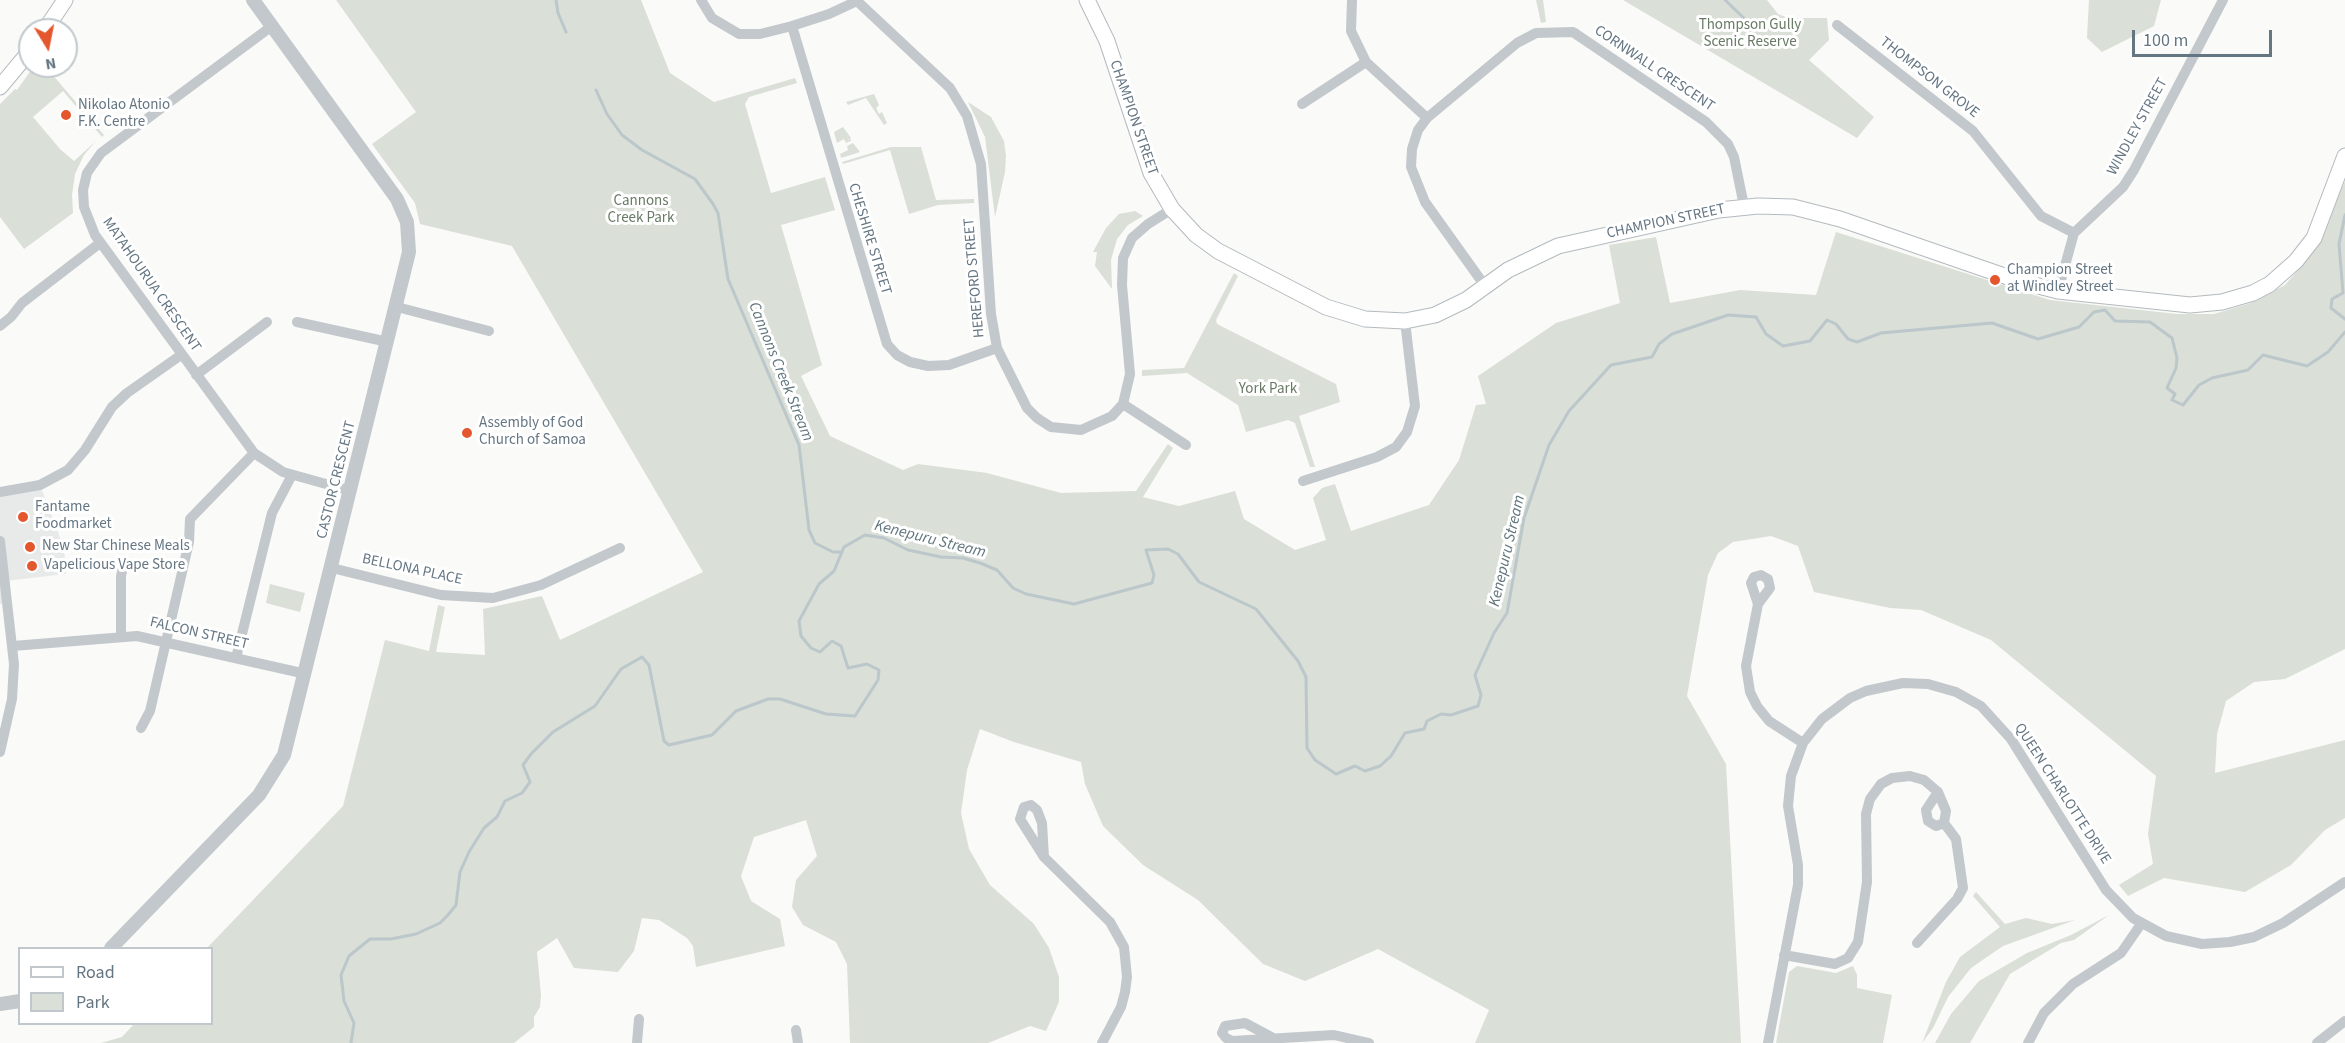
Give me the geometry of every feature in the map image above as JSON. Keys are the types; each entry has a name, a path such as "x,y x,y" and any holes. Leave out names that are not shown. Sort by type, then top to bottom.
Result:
{"main road":[{"path":"53,18 64,0"},
{"name":"CHAMPION STREET","path":"1088,0 1107,40 1151,173 1172,209 1196,235 1218,250 1326,307 1356,318 1405,321 1449,309 1508,270 1558,246 1744,206 1793,207 1814,212 2019,281 2058,291 2190,305 2222,303 2253,293 2283,273 2314,238 2345,156"},
{"path":"0,87 18,65"}],"street":[{"name":"CASTOR CRESCENT","path":"112,947 270,781 288,743 409,252 407,222 402,208 253,0"},
{"path":"701,0 712,18 739,34 760,34 792,26 829,14 857,1"},
{"path":"1352,0 1351,31 1366,62 1427,118"},
{"name":"WINDLEY STREET","path":"2074,233 2122,187 2134,170 2223,0"},
{"name":"HEREFORD STREET","path":"857,1 950,88 974,131 981,164 992,314 997,348 1027,408 1051,427 1067,430 1095,426 1112,416 1123,404"},
{"name":"THOMPSON GROVE","path":"1837,25 1973,131 2041,216 2074,233"},
{"name":"MATAHOURUA CRESCENT","path":"272,26 113,143 96,159 87,173 83,198 87,218 100,243 254,453 274,468 351,491"},
{"name":"CHESHIRE STREET","path":"792,26 887,344 897,355 910,362 928,366 949,365 997,348"},
{"name":"CORNWALL CRESCENT","path":"1485,286 1425,202 1416,184 1412,167 1412,149 1418,130 1427,118 1526,37 1545,32 1573,32 1718,133 1734,157 1744,206"},
{"path":"1302,104 1366,62"},
{"path":"1172,209 1148,224 1132,238 1123,258 1122,285 1130,374 1123,404 1186,445"},
{"path":"2058,291 2074,233"},
{"path":"0,325 11,317 22,303 100,243"},
{"path":"397,307 489,331"},
{"path":"1303,481 1377,457 1396,447 1407,432 1415,406 1405,321"},
{"path":"196,375 267,322"},
{"path":"297,322 388,342"},
{"path":"0,492 40,485 68,470 85,450 112,407 126,393 181,355"},
{"path":"141,728 150,711 191,535 190,519 254,453"},
{"path":"236,658 272,513 292,475"},
{"path":"0,541 13,646 12,699 0,752"},
{"name":"BELLONA PLACE","path":"332,568 445,596 493,597 541,585 620,548"},
{"path":"121,635 121,576 124,563"},
{"path":"1758,604 1746,666 1750,692 1757,706 1769,721 1803,744"},
{"name":"FALCON STREET","path":"13,646 121,635 166,640 306,674"},
{"name":"QUEEN CHARLOTTE DRIVE","path":"1768,1043 1798,875 1789,820 1789,792 1795,764 1803,744 1822,719 1835,708 1866,690 1888,684 1928,684 1972,700 1999,723 2011,739 2106,890 2125,911 2141,924 2166,936 2191,942 2217,944 2242,940 2283,923 2345,882"},
{"path":"1784,955 1835,964 1848,958 1858,942 1867,882 1866,814 1870,799 1881,784 1901,776 1924,780 1938,792 1946,810 1944,823 1956,839 1963,888 1957,899 1917,943"},
{"path":"1938,792 1928,805 1926,814 1931,824 1936,826 1944,823"},
{"path":"1044,857 1110,922 1124,947 1127,977 1125,992 1121,1007 1102,1043"},
{"path":"2028,1043 2044,1013 2079,979 2121,953 2141,924"},
{"path":"0,1004 18,1001"},
{"path":"637,1043 639,1019"},
{"path":"2317,1043 2345,1021"},
{"path":"796,1030 798,1043"},
{"path":"1273,1038 1334,1035 1369,1043"}],"shaded area":[{"path":"40,485 64,548 66,574 5,581 8,603 0,604 0,492"}],"green space":[{"name":"Cannons Creek Park","path":"336,0 641,0 670,73 714,102 795,78 797,83 749,97 745,104 771,193 825,177 835,210 781,225 822,365 801,376 830,436 903,470 918,464 987,473 1061,493 1136,491 1168,444 1173,448 1143,497 1179,506 1235,491 1244,519 1295,550 1326,540 1313,498 1322,488 1335,484 1351,531 1429,505 1459,460 1476,405 1486,404 1478,376 1556,323 1620,303 1609,245 1656,237 1670,303 1740,290 1816,295 1836,232 2050,300 2177,314 2214,314 2251,303 2285,285 2311,255 2345,181 2345,649 2285,679 2254,682 2226,701 2217,734 2215,773 2345,740 2345,818 2325,830 2291,865 2245,892 2164,878 2128,896 2119,885 2153,864 2148,834 2156,776 1991,640 1921,610 1890,608 1814,592 1798,546 1771,536 1733,542 1718,553 1708,575 1687,696 1726,764 1741,1043 1475,1043 1489,1010 1378,949 1305,981 1263,964 1198,900 1143,865 1103,826 1085,784 1081,762 980,729 967,770 961,813 969,849 990,885 1034,924 1049,948 1059,977 1059,1002 1046,1031 1030,1026 988,1043 850,1043 847,964 836,942 803,925 792,907 796,880 817,856 806,820 754,837 741,876 751,901 780,919 785,946 696,967 693,946 687,938 659,920 642,918 634,951 618,972 574,968 557,938 537,952 540,1007 534,1017 534,1027 514,1043 101,1043 122,1037 133,1025 213,1025 213,947 208,947 343,806 385,640 429,651 438,605 445,607 436,652 485,655 483,609 542,596 560,640 703,572 512,246 420,224 415,203 372,144 416,112"},
{"path":"1536,0 1543,0 1546,22 1541,23"},
{"name":"Thompson Gully Scenic Reserve","path":"1623,0 1767,0 1778,14 1788,18 1827,18 1829,40 1809,60 1874,117 1857,138"},
{"path":"2089,0 2161,0 2154,26 2102,52 2087,38"},
{"path":"26,78 55,78 104,135 102,137 63,91 33,117 60,149 74,161 95,142 84,155 75,174 72,195 73,213 24,249 0,217 0,104 15,89 17,90"},
{"path":"874,94 879,105 876,108 879,114 882,112 887,123 884,125 866,98 848,105 846,102"},
{"path":"968,102 991,117 1004,141 1005,172 995,217 985,137"},
{"path":"843,127 851,138 847,141 851,139 851,141 846,143 844,139 837,143 834,132"},
{"path":"853,143 860,152 841,158 840,154 848,150 847,146"},
{"path":"891,147 921,147 936,200 974,199 974,203 938,205 909,214 890,150 843,164 842,162"},
{"path":"1135,211 1143,216 1128,225 1117,239 1111,260 1112,289 1095,266 1097,252 1093,252 1106,228 1119,214"},
{"name":"York Park","path":"1234,273 1238,276 1216,320 1217,324 1336,384 1340,402 1299,416 1315,467 1310,467 1295,423 1288,420 1246,432 1238,405 1187,373 1142,376 1142,370 1184,368"},
{"path":"270,584 305,593 300,612 266,603"},
{"path":"1976,892 2005,924 2026,918 2052,924 2075,920 2003,946 1971,968 1948,997 1933,1028 1922,1043 1946,982 1960,957 2000,927 1973,896"},
{"path":"2109,915 2074,940 2061,943 2010,974 1970,1043 1935,1043 1951,1014 1979,981 2027,953 2071,935"},
{"path":"1797,966 1836,973 1853,966 1857,975 1857,988 1892,995 1883,1043 1776,1043 1789,972"}],"waterway":[{"path":"556,0 558,13 566,32"},
{"path":"1725,0 1749,23"},
{"name":"Cannons Creek Stream","path":"596,90 607,114 622,135 642,150 695,179 718,213 728,279 799,445 809,530 815,543 833,552 840,552"},
{"name":"Kenepuru Stream","path":"2345,215 2339,244 2343,293 2332,299 2331,308 2345,319"},
{"name":"Kenepuru Stream","path":"351,1043 354,1023 344,1001 341,975 349,956 370,939 391,939 416,934 440,923 448,915 456,905 460,872 469,852 484,828 497,817 505,801 522,793 530,782 523,765 553,732 595,706 621,669 642,657 649,665 664,741 669,745 712,735 736,711 768,699 780,699 826,714 855,716 878,680 879,670 867,664 848,668 841,646 832,641 820,652 811,648 801,636 799,621 819,584 834,571 844,547 865,535 884,538 908,550 941,557 963,558 980,563 997,570 1013,588 1026,594 1074,604 1152,583 1154,575 1146,550 1168,549 1178,554 1199,582 1256,609 1298,661 1306,677 1307,748 1315,760 1336,774 1355,766 1365,771 1380,766 1391,756 1405,733 1424,729 1427,721 1441,714 1451,715 1478,706 1481,695 1475,675 1494,633 1507,613 1524,518 1549,445 1569,411 1611,365 1652,357 1659,344 1672,334 1728,315 1756,317 1766,334 1783,346 1810,341 1827,320 1836,324 1848,339 1857,342 1881,333 1992,323 2038,339 2079,327 2094,312 2105,310 2115,321 2150,322 2172,338 2177,358 2176,368 2167,388 2175,394 2172,400 2183,405 2199,385 2212,378 2248,370 2263,355 2307,366 2328,352 2345,332"}],"place":[{"name":"Nikolao Atonio F.K. Centre","path":"66,115"},
{"name":"Champion Street at Windley Street","path":"1995,280"},
{"name":"Assembly of God Church of Samoa","path":"467,433"},
{"name":"Fantame Foodmarket","path":"23,517"},
{"name":"New Star Chinese Meals","path":"30,547"},
{"name":"Vapelicious Vape Store","path":"32,566"}]}
